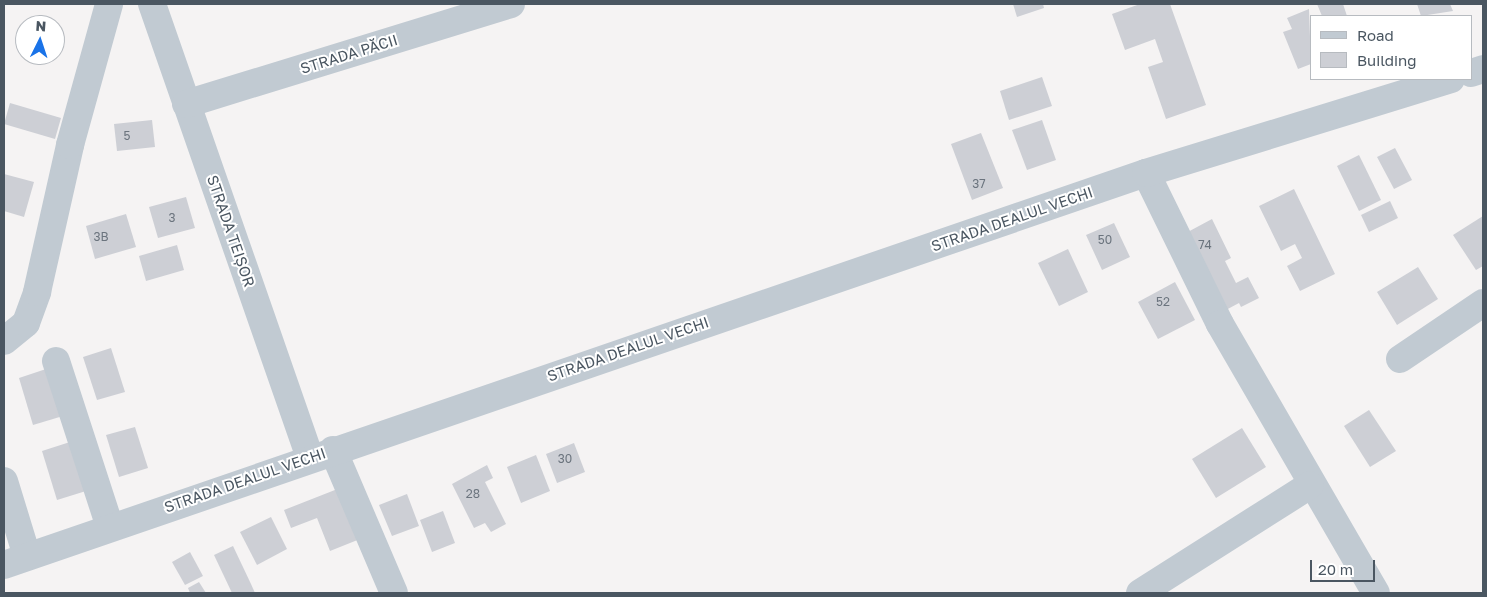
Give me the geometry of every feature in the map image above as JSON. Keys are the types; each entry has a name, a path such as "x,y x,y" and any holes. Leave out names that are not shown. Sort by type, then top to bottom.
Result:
{"street":[{"path":"4,341 26,323 37,292 70,145 109,4"},
{"name":"STRADA TEIȘOR","path":"152,4 186,104 322,454 394,593"},
{"name":"STRADA PĂCII","path":"186,104 511,4"},
{"name":"STRADA DEALUL VECHI","path":"15,560 1146,173 1448,80"},
{"path":"1146,173 1216,316 1310,485 1376,593"},
{"path":"1400,359 1483,303"},
{"path":"56,361 110,527"},
{"path":"4,481 15,560"},
{"path":"1140,593 1310,485"}],"building":[{"path":"1013,4 1043,4 1044,8 1017,17"},
{"path":"1140,4 1170,4 1206,105 1166,119 1148,67 1163,62 1155,39 1125,50 1112,14"},
{"path":"1317,4 1343,4 1347,15 1322,15"},
{"path":"1417,4 1450,4 1453,11 1427,15 1421,15"},
{"path":"1309,9 1310,64 1298,69 1283,32 1292,29 1287,18"},
{"path":"1042,77 1052,106 1009,120 1000,91"},
{"path":"10,103 61,118 55,139 4,124"},
{"path":"152,120 155,147 117,151 114,124"},
{"path":"1042,120 1056,160 1027,170 1012,130"},
{"path":"981,133 1003,188 972,200 951,144"},
{"path":"1395,148 1412,180 1394,189 1377,157"},
{"path":"1359,155 1381,200 1359,211 1337,166"},
{"path":"4,174 34,182 24,217 4,211"},
{"path":"1294,189 1335,274 1300,291 1287,266 1302,258 1295,244 1281,251 1259,206"},
{"path":"186,197 195,228 158,238 149,207"},
{"path":"1390,201 1398,218 1369,232 1361,215"},
{"path":"126,214 136,247 95,259 86,226"},
{"path":"1483,216 1483,266 1476,270 1453,235"},
{"path":"1212,219 1231,258 1225,261 1236,283 1248,277 1259,298 1241,307 1239,303 1224,311 1184,234"},
{"path":"1114,223 1130,257 1102,270 1086,235"},
{"path":"177,245 184,270 146,281 139,256"},
{"path":"1068,249 1088,292 1059,306 1038,263"},
{"path":"1418,267 1438,299 1397,325 1377,292"},
{"path":"1175,282 1195,320 1158,339 1138,302"},
{"path":"111,348 125,392 97,400 83,357"},
{"path":"49,368 63,416 33,425 19,378"},
{"path":"1369,410 1396,451 1370,467 1344,426"},
{"path":"135,427 148,468 119,477 106,435"},
{"path":"1242,428 1266,467 1216,498 1192,459"},
{"path":"70,442 86,491 57,500 42,451"},
{"path":"574,443 585,472 557,483 546,454"},
{"path":"536,455 550,491 521,503 507,467"},
{"path":"487,465 493,478 485,482 506,524 491,532 485,523 474,528 452,484"},
{"path":"340,488 360,539 330,551 317,518 291,528 284,510"},
{"path":"407,494 419,526 392,536 379,505"},
{"path":"443,511 455,543 432,552 420,520"},
{"path":"271,517 287,549 257,565 240,532"},
{"path":"233,546 255,593 232,593 214,555"},
{"path":"190,552 203,576 185,585 172,562"},
{"path":"199,582 206,593 190,593 188,588"}]}
